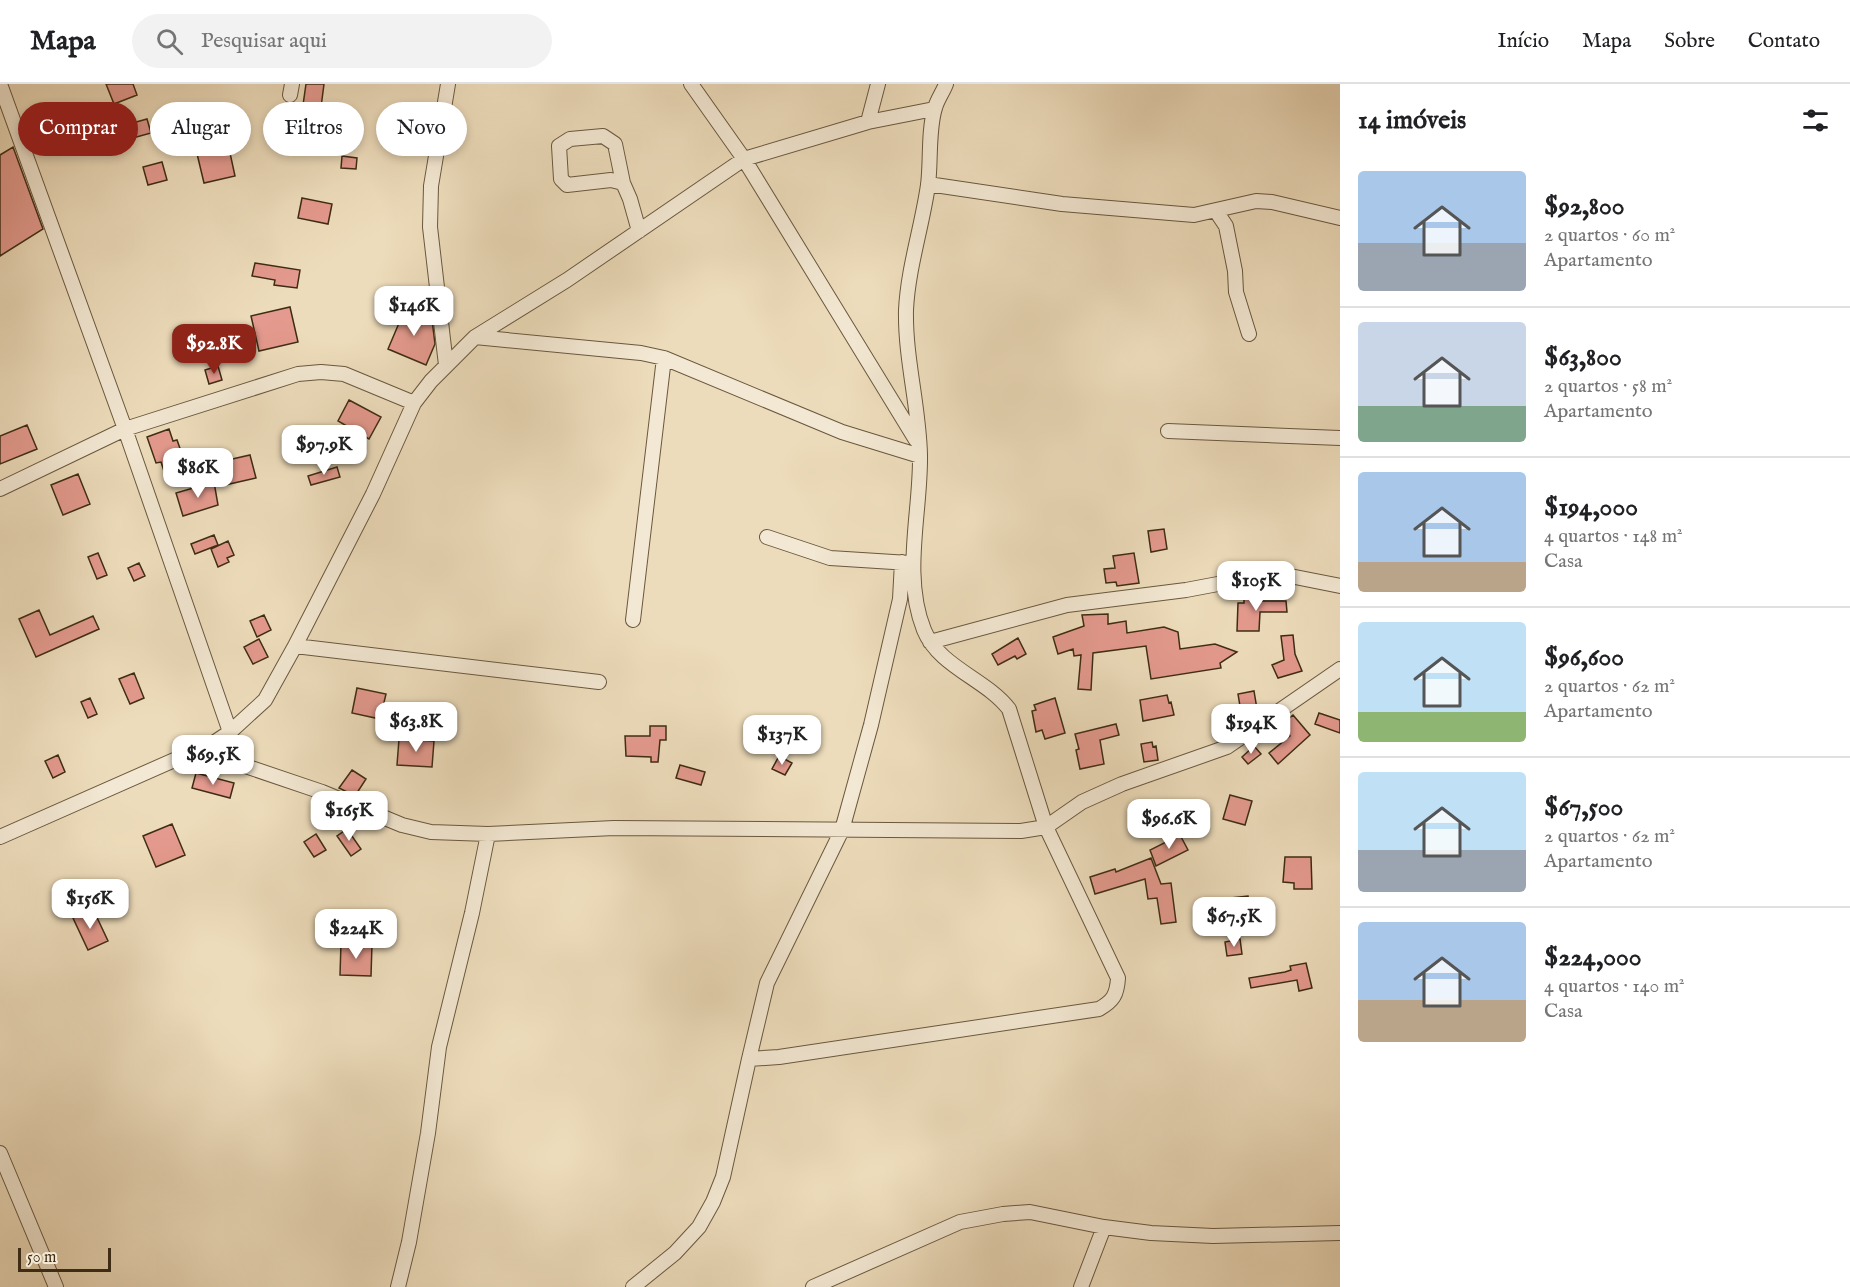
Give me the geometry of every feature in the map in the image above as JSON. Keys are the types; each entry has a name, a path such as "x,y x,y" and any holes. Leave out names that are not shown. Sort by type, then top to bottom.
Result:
{"street":[{"path":"0,84 125,429 230,732"},
{"path":"446,365 430,227 431,186 448,84"},
{"path":"691,84 744,159 919,450"},
{"path":"868,122 878,84"},
{"path":"633,1287 675,1253 699,1227 713,1202 723,1177 767,983 842,830 872,725 908,563 919,450 908,356 906,310 928,184 934,109 946,84"},
{"path":"0,837 198,750 230,732 265,700 373,494 414,404 446,365 475,337 567,280 744,159 868,122 934,109"},
{"path":"623,183 611,180 567,185 561,179 559,146 570,139 603,136 615,144 623,183 639,231"},
{"path":"928,184 1102,208 1194,215 1256,201 1272,202 1340,218"},
{"path":"1216,211 1226,226 1235,271 1236,292 1249,334"},
{"path":"475,337 641,352 664,358 842,432 919,450"},
{"path":"633,620 664,358"},
{"path":"0,489 125,429 298,374 321,372 344,374 414,404"},
{"path":"1168,431 1340,438"},
{"path":"767,537 823,556 908,563"},
{"path":"749,1059 791,1055 1099,1009 1112,1002 1117,991 1118,978 1046,827 1009,710 1000,697 942,656 930,642 924,631 908,563"},
{"path":"930,642 1067,605 1186,590 1239,580 1285,575 1340,586"},
{"path":"295,646 599,682"},
{"path":"198,750 322,792 402,825 431,832 488,834 614,828 1021,831 1046,827 1082,802 1122,784 1227,747 1340,669"},
{"path":"398,1287 411,1231 439,1047 472,913 488,834"},
{"path":"0,1153 56,1287"},
{"path":"813,1287 960,1222 1003,1214 1029,1212 1104,1227 1213,1236 1340,1233"},
{"path":"1081,1287 1104,1227"}],"building":[{"path":"106,84 133,84 137,95 113,102"},
{"path":"306,84 324,84 322,102 303,102"},
{"path":"147,119 150,133 138,137 138,122"},
{"path":"13,147 43,229 0,256 0,155"},
{"path":"198,156 231,156 235,176 204,183"},
{"path":"342,156 357,158 356,169 341,168"},
{"path":"162,162 167,180 148,185 143,167"},
{"path":"302,198 332,204 328,224 298,218"},
{"path":"255,263 300,270 297,288 274,285 275,280 252,276"},
{"path":"290,307 298,342 259,351 251,316"},
{"path":"405,309 432,320 435,344 426,365 388,349"},
{"path":"218,366 222,380 209,384 205,370"},
{"path":"349,400 381,417 369,439 338,421"},
{"path":"27,425 37,449 0,464 0,436"},
{"path":"169,429 173,441 177,440 182,454 172,458 177,473 166,477 161,462 156,463 147,437"},
{"path":"250,455 256,478 225,485 219,462"},
{"path":"337,467 340,477 311,485 308,476"},
{"path":"78,474 90,504 63,515 51,485"},
{"path":"214,482 218,505 183,516 176,493"},
{"path":"1164,529 1167,549 1151,552 1148,531"},
{"path":"214,535 218,545 195,554 191,544"},
{"path":"228,541 234,555 227,558 229,562 218,567 211,549"},
{"path":"98,553 107,575 97,579 88,557"},
{"path":"1134,553 1139,583 1117,586 1116,582 1106,583 1104,569 1115,568 1113,556"},
{"path":"139,563 145,576 134,581 128,568"},
{"path":"1244,596 1257,596 1257,601 1286,601 1287,612 1260,612 1259,631 1237,631 1238,603 1244,603"},
{"path":"39,610 50,635 93,616 99,629 36,657 19,619"},
{"path":"1108,614 1108,624 1126,621 1127,633 1164,627 1178,632 1180,649 1215,644 1237,652 1220,663 1221,668 1151,679 1146,646 1093,653 1091,690 1078,689 1081,655 1074,656 1073,649 1058,654 1053,637 1084,626 1082,615"},
{"path":"264,615 271,630 257,637 250,621"},
{"path":"1293,635 1295,654 1302,671 1278,678 1272,665 1284,660 1281,636"},
{"path":"1018,638 1026,654 1017,659 1015,656 998,665 992,654"},
{"path":"259,639 268,657 253,664 244,647"},
{"path":"134,673 144,698 130,704 119,679"},
{"path":"357,688 386,694 380,719 352,713"},
{"path":"1254,691 1257,709 1241,712 1238,694"},
{"path":"1167,695 1174,715 1143,721 1140,700"},
{"path":"90,698 97,714 88,718 81,702"},
{"path":"1055,698 1065,733 1045,739 1042,730 1036,732 1032,711 1036,710 1034,705"},
{"path":"1319,713 1340,720 1340,733 1315,724"},
{"path":"1293,715 1310,735 1278,764 1269,753 1290,736 1281,725"},
{"path":"1116,724 1119,735 1100,740 1104,764 1080,769 1076,750 1079,749 1075,734"},
{"path":"650,726 666,726 666,740 660,740 658,762 651,762 651,757 626,756 625,736 650,736"},
{"path":"399,739 434,741 432,767 397,765"},
{"path":"1152,742 1153,747 1156,746 1158,760 1144,762 1141,744"},
{"path":"1254,746 1261,754 1248,764 1242,757"},
{"path":"58,755 65,772 53,778 45,761"},
{"path":"779,756 792,763 785,775 772,769"},
{"path":"680,765 705,772 701,785 676,778"},
{"path":"352,770 366,779 355,796 339,788"},
{"path":"196,773 234,783 230,798 192,788"},
{"path":"1230,795 1252,801 1245,825 1223,819"},
{"path":"172,824 185,855 156,867 143,836"},
{"path":"347,829 361,849 351,856 337,836"},
{"path":"316,834 326,850 314,857 304,842"},
{"path":"1180,835 1188,850 1156,866 1150,850"},
{"path":"1285,857 1311,857 1312,889 1294,889 1294,883 1283,882"},
{"path":"1151,858 1161,884 1171,883 1176,922 1161,924 1157,898 1148,899 1145,879 1095,894 1090,877 1115,869 1116,872"},
{"path":"1248,896 1250,910 1233,913 1231,898"},
{"path":"93,909 108,941 88,950 73,918"},
{"path":"1240,939 1242,954 1227,956 1225,942"},
{"path":"341,943 372,944 371,976 340,975"},
{"path":"1306,963 1312,988 1299,991 1297,980 1251,988 1249,978 1285,972 1291,970 1290,966"}]}
